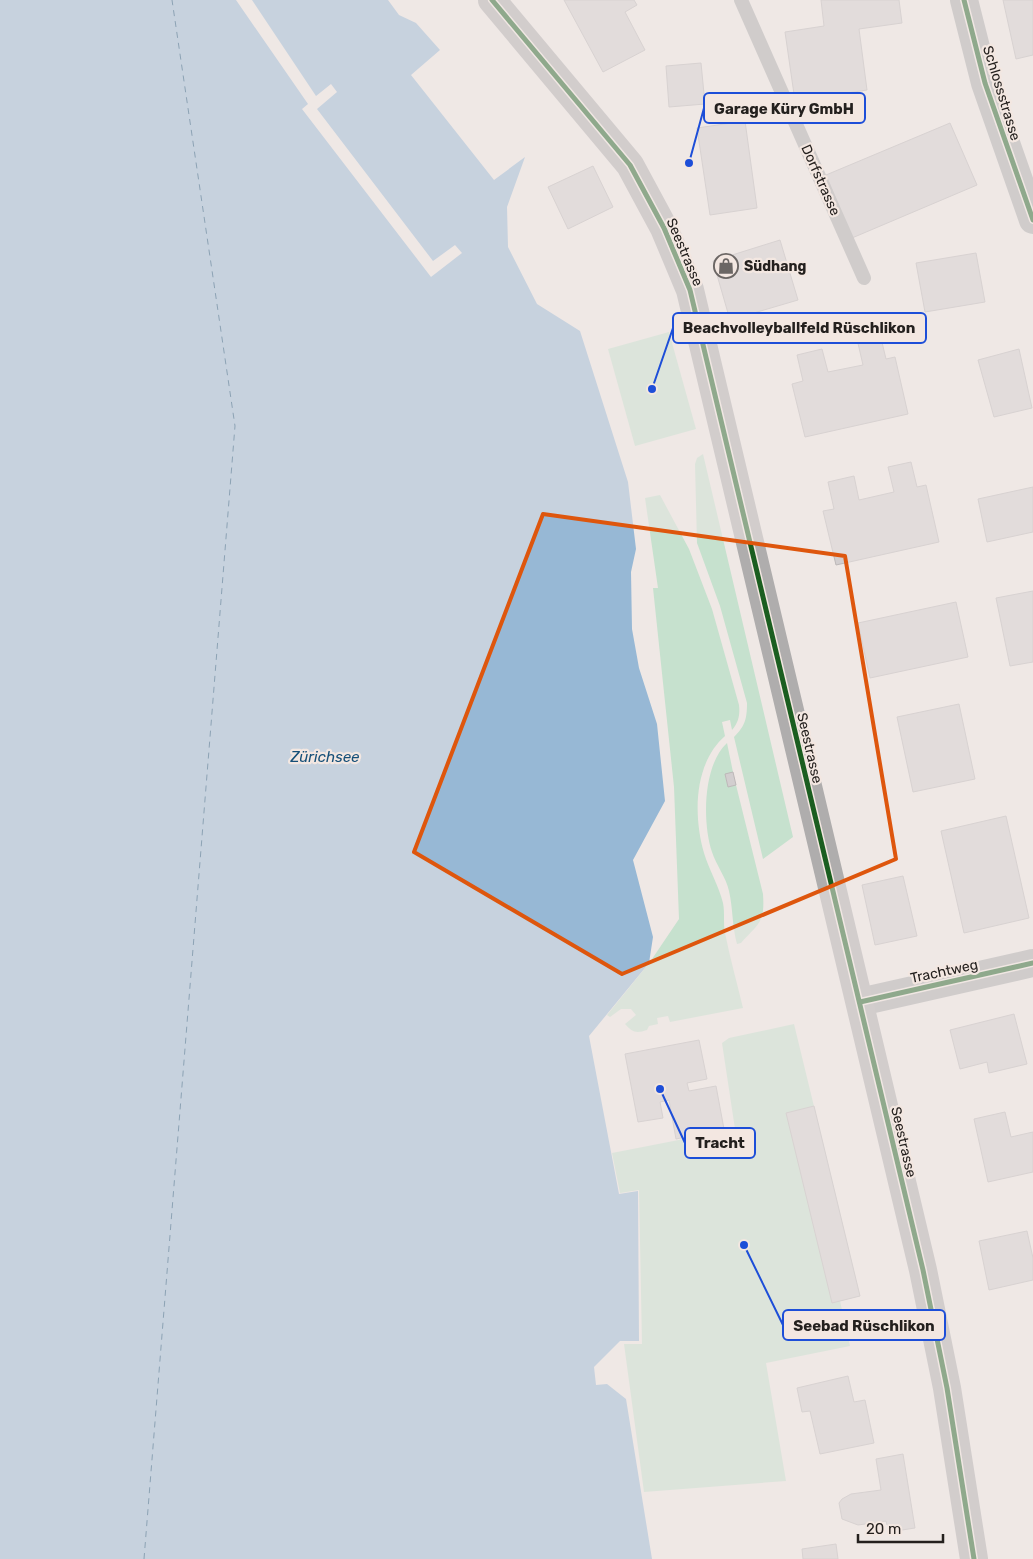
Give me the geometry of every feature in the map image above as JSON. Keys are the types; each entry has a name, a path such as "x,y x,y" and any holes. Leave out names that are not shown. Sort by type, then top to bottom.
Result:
{"main road":[{"name":"Seestrasse","path":"492,0 630,165 664,228 690,290 927,1288 947,1388 974,1559"}],"street":[{"name":"Schlossstrasse","path":"964,0 985,83 1033,220"},
{"name":"Trachtweg","path":"860,1002 1033,963"}],"lane":[{"name":"Dorfstrasse","path":"741,0 864,278"}],"highlighted area":[{"path":"543,514 845,556 896,859 622,974 414,852"}],"green space":[{"path":"669,332 696,429 635,446 608,349"},
{"path":"703,454 793,837 763,859 734,737 745,722 747,703 720,606 697,543 695,464 697,458"},
{"path":"660,495 689,549 712,609 739,705 739,718 736,724 732,730 730,720 722,722 725,736 707,760 699,790 698,822 704,853 723,903 725,933 743,1008 670,1022 668,1016 657,1018 658,1024 649,1026 647,1030 637,1032 625,1024 636,1015 631,1009 621,1009 610,1017 607,1015 650,962 679,919 674,787 653,588 658,588 645,498"},
{"path":"727,743 733,772 725,775 728,787 736,785 763,894 763,911 760,922 741,943 737,944 729,891 712,852 706,810 709,779 713,765"},
{"path":"794,1024 860,1296 840,1301 850,1346 766,1363 786,1481 644,1492 624,1344 642,1344 639,1190 620,1193 612,1153 735,1129 722,1043 729,1038"}],"water":[{"name":"Zürichsee","path":"0,0 388,0 399,15 416,23 440,50 411,75 494,180 525,157 507,207 508,247 537,304 580,331 628,482 636,549 631,572 632,629 639,668 657,724 665,801 633,860 653,937 649,963 589,1036 619,1194 638,1191 639,1341 620,1341 594,1367 596,1385 607,1384 626,1399 652,1559 0,1559"}],"pier":[{"path":"236,0 252,0 316,96 331,84 337,92 317,109 433,261 455,245 462,253 431,277 302,109 308,104"}],"building":[{"path":"564,0 634,0 637,5 625,12 645,50 603,72"},
{"path":"821,0 899,0 902,23 859,29 867,90 795,101 785,32 824,26"},
{"path":"1003,0 1033,0 1033,55 1016,59"},
{"path":"701,63 705,104 669,107 666,66"},
{"path":"745,121 757,208 710,215 697,128"},
{"path":"950,123 977,185 852,238 826,175"},
{"path":"593,166 613,207 568,229 548,187"},
{"path":"780,240 798,300 730,320 713,261"},
{"path":"976,253 985,302 925,312 916,263"},
{"path":"880,334 886,359 895,357 908,414 805,437 792,384 803,381 797,355 822,349 828,372 863,365 857,339"},
{"path":"1019,349 1032,408 994,417 978,360"},
{"path":"911,462 917,487 926,485 939,542 836,565 823,511 834,509 828,482 854,476 859,500 894,492 888,467"},
{"path":"1033,487 1033,532 987,542 978,499"},
{"path":"1033,591 1033,662 1010,666 996,598"},
{"path":"956,602 968,657 870,678 858,623"},
{"path":"959,704 975,779 913,792 897,717"},
{"path":"733,772 736,785 728,787 725,774"},
{"path":"1006,816 1029,918 964,933 941,831"},
{"path":"903,876 917,936 875,945 862,885"},
{"path":"1014,1014 1027,1064 989,1073 987,1062 960,1069 950,1030"},
{"path":"699,1040 707,1079 687,1083 689,1091 716,1086 724,1129 676,1139 669,1100 660,1102 663,1118 638,1122 625,1054"},
{"path":"814,1106 860,1296 832,1303 786,1113"},
{"path":"1005,1112 1011,1137 1033,1132 1033,1172 988,1182 974,1119"},
{"path":"1027,1231 1033,1258 1033,1280 989,1290 979,1241"},
{"path":"848,1376 854,1402 865,1400 874,1443 820,1454 810,1411 802,1412 797,1388"},
{"path":"903,1454 915,1528 902,1530 887,1525 886,1521 858,1525 842,1519 839,1503 842,1499 851,1494 881,1490 876,1459"},
{"path":"836,1544 838,1559 803,1559 802,1549"}],"ferry route":[{"path":"144,1559 235,426 172,0"}],"cycle path":[{"path":"492,0 630,165 664,228 690,290 923,1270 947,1388 974,1559"},
{"path":"964,0 985,83 1033,220"},
{"path":"860,1002 1033,963"}],"place":[{"name":"Garage Küry GmbH","path":"689,163"},
{"name":"Südhang","path":"726,266"},
{"name":"Beachvolleyballfeld Rüschlikon","path":"652,389"},
{"name":"Tracht","path":"660,1089"},
{"name":"Seebad Rüschlikon","path":"744,1245"}]}
